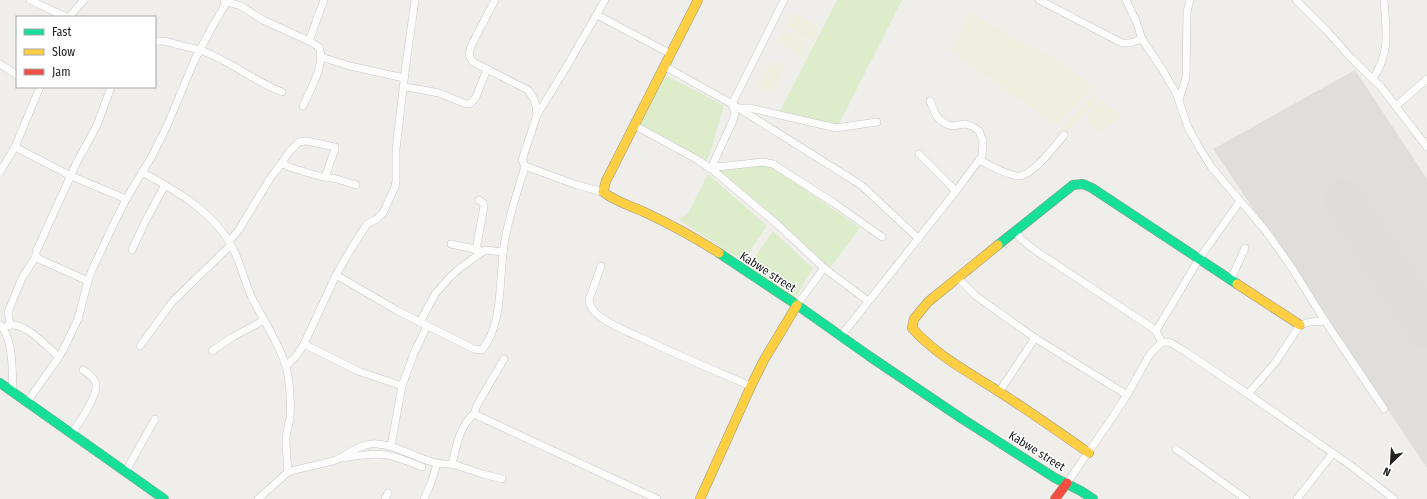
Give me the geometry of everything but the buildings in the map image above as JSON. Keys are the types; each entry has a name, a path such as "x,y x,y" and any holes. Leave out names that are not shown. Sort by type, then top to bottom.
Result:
{"main road":[{"path":"603,192 606,181 698,0"},
{"path":"1089,453 942,354 925,341 912,328 914,319 923,308 1014,231 1073,185 1079,183 1085,184 1300,325"},
{"name":"Kabwe street","path":"603,192 612,199 640,210 690,236 797,305 869,356 1008,448 1055,478 1067,483 1093,499"},
{"path":"700,499 764,360 797,305"},
{"path":"0,383 164,499"},
{"path":"1055,499 1067,483"}],"street":[{"path":"30,0 66,16"},
{"path":"69,16 84,0"},
{"path":"309,41 324,0"},
{"path":"286,366 297,355 304,344 336,275 367,224 377,219 383,213 395,186 396,149 415,0"},
{"path":"495,0 469,52 469,58 473,62 528,90 534,99 537,115"},
{"path":"596,0 598,14"},
{"path":"336,275 427,326 474,349 482,350 489,337 498,311 503,252 508,227 525,166 522,160 537,115 605,0"},
{"path":"711,168 734,118 735,113 732,104 784,0"},
{"path":"1039,0 1122,43 1130,43 1142,39"},
{"path":"1126,0 1136,21 1142,39 1162,69 1179,100 1183,116 1196,142 1212,168 1260,224 1288,262 1325,321 1384,409"},
{"path":"1179,100 1186,77 1187,12 1190,0"},
{"path":"1373,79 1383,61 1386,47 1384,0"},
{"path":"27,402 59,357 78,319 88,281 102,247 126,199 164,132 185,80 226,1 241,6 268,22 319,47 321,58 317,74 303,106"},
{"path":"1298,1 1350,57 1373,79 1396,106 1427,147"},
{"path":"598,14 671,54"},
{"path":"156,42 159,40 166,41 200,50 267,86 282,92"},
{"path":"321,58 404,78"},
{"path":"0,64 16,74"},
{"path":"664,66 740,108 777,133 861,185 918,239"},
{"path":"404,87 432,91 466,104 470,104 476,97 487,69"},
{"path":"1396,106 1427,79"},
{"path":"0,172 15,147 39,88"},
{"path":"10,324 8,312 22,278 36,256 37,248 95,128 112,88"},
{"path":"841,336 980,160 983,152 983,141 978,131 972,126 965,124 952,126 946,124 936,115 930,101"},
{"path":"740,108 750,108 836,128 877,122"},
{"path":"634,125 711,168 718,176 777,224 824,268 868,301"},
{"path":"980,160 1009,174 1022,176 1029,173 1046,157 1064,135"},
{"path":"140,346 173,301 230,243 289,152 299,142 307,141 333,147 335,150 324,177"},
{"path":"15,147 71,176 126,199"},
{"path":"919,154 956,191"},
{"path":"711,168 763,162 773,164 834,203 882,237"},
{"path":"282,163 289,167 356,185"},
{"path":"525,166 577,185 603,192"},
{"path":"142,172 165,185 201,211 215,223 230,243 252,297 286,366 290,398 290,417 286,436 288,472"},
{"path":"132,250 165,185"},
{"path":"476,250 484,206 479,200"},
{"path":"1156,331 1199,259 1240,201"},
{"path":"1014,231 1022,240 1036,251 1156,331 1162,343"},
{"path":"451,244 476,250 503,252"},
{"path":"1231,279 1245,248"},
{"path":"420,322 432,299 442,285 465,264 485,250"},
{"path":"36,256 44,262 88,281"},
{"path":"601,266 589,300 592,310 598,316 622,329 751,386"},
{"path":"797,305 824,268"},
{"path":"958,278 976,296 1035,338 1127,395"},
{"path":"212,351 231,338 264,320"},
{"path":"1248,394 1275,363 1300,325 1310,322 1325,321"},
{"path":"13,392 11,353 5,332 1,326 15,324 29,332 59,357"},
{"path":"391,446 402,386 414,353 427,326"},
{"path":"1000,392 1035,338"},
{"path":"1067,483 1089,453 1127,395 1150,354 1162,343 1170,343 1186,352 1333,453 1394,499"},
{"path":"304,344 358,370 402,386"},
{"path":"452,464 463,430 468,420 474,414 477,405 504,358"},
{"path":"72,433 90,404 96,388 96,383 93,378 83,370"},
{"path":"474,414 657,499"},
{"path":"126,471 155,419"},
{"path":"336,459 358,447 368,444 377,444 391,446 437,464 452,464 483,474 502,478"},
{"path":"1176,449 1246,499"},
{"path":"258,499 288,472 336,459 374,453 397,457 422,467"},
{"path":"1297,499 1333,453"},
{"path":"424,499 437,464"}],"shaded area":[{"path":"1355,70 1427,179 1427,468 1213,149"}],"green space":[{"path":"837,0 902,0 838,126 778,115"},
{"path":"969,12 1024,44 1054,57 1092,87 1056,126 1023,101 1001,88 994,80 984,75 951,51"},
{"path":"794,13 820,27 813,41 786,27"},
{"path":"784,30 811,45 804,58 777,42"},
{"path":"771,61 785,68 771,94 757,87"},
{"path":"665,75 724,105 711,151 705,164 637,131"},
{"path":"1093,94 1099,100 1066,133 1060,129"},
{"path":"1101,101 1122,115 1100,134 1085,119"},
{"path":"766,162 860,228 829,269 716,169"},
{"path":"708,174 767,226 743,261 679,220 688,213"},
{"path":"773,231 813,268 794,300 748,267"}],"runway":[{"path":"1344,200 1427,328"}],"traffic: fast":[{"path":"998,245 1073,185 1083,184 1092,188 1237,284"},
{"path":"719,253 961,418 1055,478 1093,499"},
{"path":"0,383 164,499"}],"traffic: slow":[{"path":"698,0 606,181 603,192 671,225 719,253"},
{"path":"998,245 928,302 914,319 912,328 921,338 942,355 1021,406 1089,453"},
{"path":"1237,284 1300,325"},
{"path":"700,499 751,386 764,360 797,305"}],"traffic: jam":[{"path":"1055,499 1067,483"}]}
